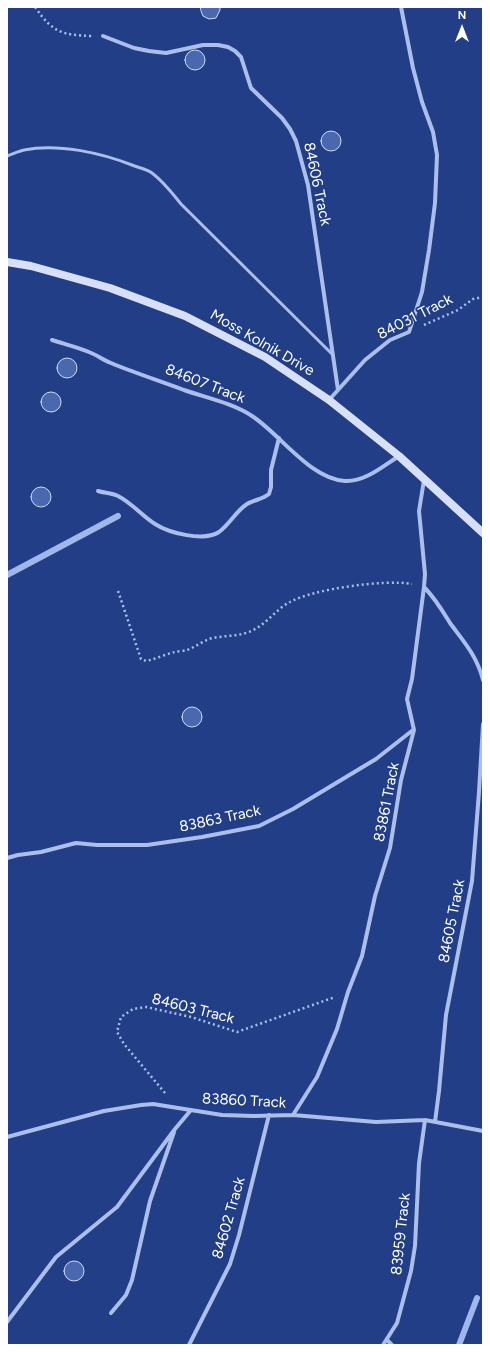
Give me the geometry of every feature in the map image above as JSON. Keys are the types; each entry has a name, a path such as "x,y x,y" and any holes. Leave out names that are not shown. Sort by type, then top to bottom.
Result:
{"main road":[{"name":"Moss Kolnik Drive","path":"7,262 31,266 110,288 185,316 265,357 329,400 399,456 483,533"}],"street":[{"path":"401,7 413,68 422,102 433,132 437,155 435,202 428,257 422,292 409,332"},
{"name":"84606 Track","path":"103,36 134,48 149,51 166,52 203,45 228,47 240,55 251,88 282,118 296,141 308,185 338,390"},
{"name":"84031 Track","path":"329,400 365,360 390,340 409,332"},
{"name":"84607 Track","path":"52,340 89,352 111,363 184,390 230,405 262,423 308,465 331,477 344,481 357,480 399,456"},
{"path":"98,491 117,496 126,501 155,524 164,528 188,535 212,535 218,533 247,504 269,494 271,486 271,470 279,438"},
{"name":"83861 Track","path":"293,1115 317,1077 337,1029 348,992 362,956 376,896 390,848 401,780 414,730 407,699 412,679 425,574 419,511 424,478"},
{"path":"424,587 434,597 469,648 480,670 483,680"},
{"name":"84605 Track","path":"435,1122 446,1015 472,881 483,724"},
{"name":"83863 Track","path":"7,858 42,852 76,843 97,845 147,845 202,837 259,826 293,809 370,763 414,730"},
{"name":"83860 Track","path":"7,1137 104,1110 153,1104 222,1115 293,1115 376,1122 425,1120 483,1131"},
{"path":"7,1322 56,1257 117,1207 191,1110"},
{"name":"84602 Track","path":"189,1345 230,1264 239,1235 269,1115"},
{"name":"83959 Track","path":"383,1345 397,1323 411,1271 415,1246 419,1163 425,1120"},
{"path":"110,1313 126,1295 132,1280 150,1201 175,1129"},
{"path":"387,1340 392,1345"}],"lane":[{"path":"7,156 24,150 38,148 62,149 94,153 113,158 151,172 165,184 181,204 333,355"}],"path":[{"path":"35,7 45,22 59,31 75,36 103,36"},
{"name":"84031 Track","path":"409,332 458,310 473,299 483,297"},
{"path":"118,591 141,659 146,661 174,652 188,650 211,638 236,636 252,631 268,619 279,608 291,601 322,592 392,582 407,583 424,587"},
{"name":"84603 Track","path":"182,1109 170,1100 124,1044 117,1032 121,1017 134,1009 146,1007 191,1016 236,1032 348,992"}],"building":[{"path":"201,7 220,7 220,10 216,18 209,19 203,16"},
{"path":"195,50 202,53 205,60 202,67 195,70 188,67 185,60 188,53"},
{"path":"331,131 338,134 341,141 338,148 331,151 324,148 321,141 324,134"},
{"path":"67,358 74,361 77,368 74,375 67,378 60,375 57,368 60,361"},
{"path":"51,392 58,395 61,402 58,409 51,412 44,409 41,402 44,395"},
{"path":"41,487 48,490 51,497 48,504 41,507 34,504 31,497 34,490"},
{"path":"192,707 199,710 202,717 199,724 192,727 185,724 182,717 185,710"},
{"path":"74,1261 81,1264 84,1271 81,1278 74,1281 67,1278 64,1271 67,1264"}],"waterway":[{"path":"7,575 118,516"},
{"path":"459,1345 477,1298"}]}
